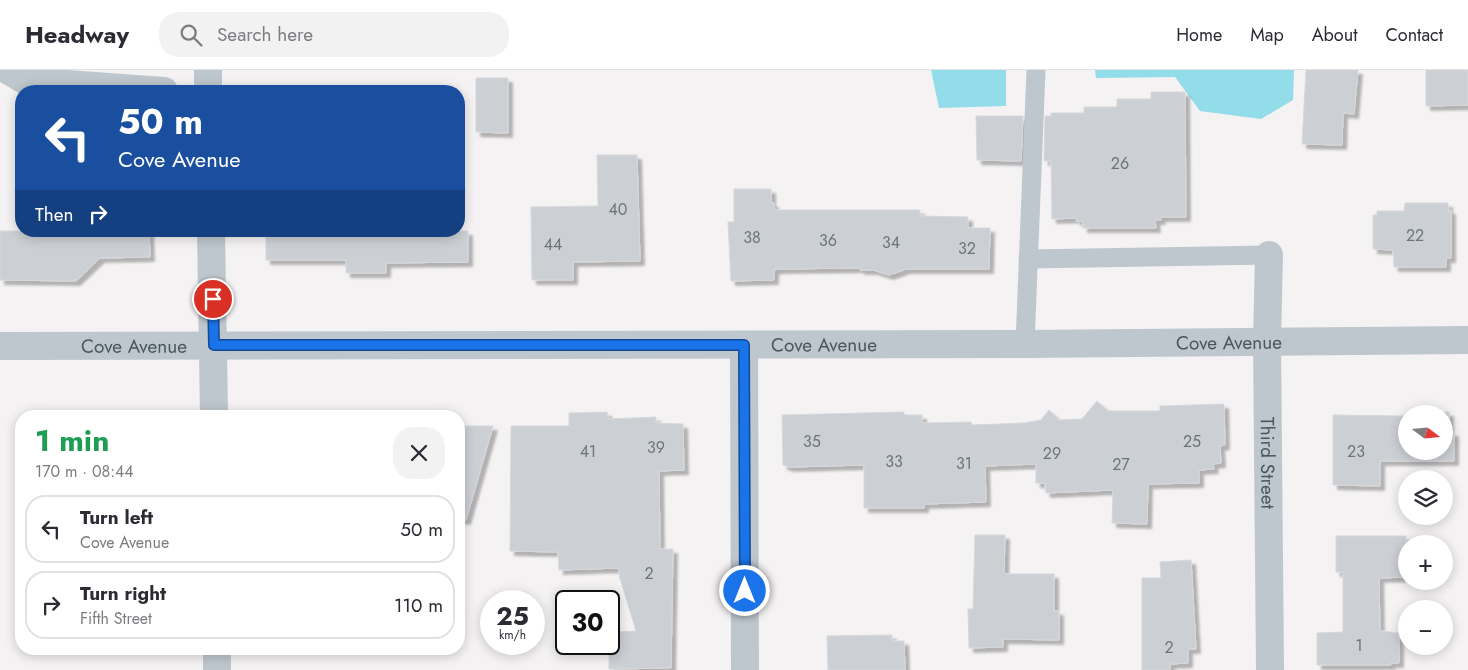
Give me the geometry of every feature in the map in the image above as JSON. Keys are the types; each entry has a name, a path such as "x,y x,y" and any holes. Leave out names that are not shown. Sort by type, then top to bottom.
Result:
{"street":[{"path":"7,70 26,80 89,85"},
{"path":"208,70 208,85"},
{"path":"212,237 214,410"},
{"name":"Third Street","path":"1269,255 1267,342 1270,670"},
{"name":"Cove Avenue","path":"0,346 1025,344 1468,340"},
{"path":"744,345 745,670"},
{"path":"217,655 217,670"}],"lane":[{"path":"1025,344 1036,70"},
{"path":"1028,259 1269,255"}],"water":[{"path":"931,70 1006,70 1006,106 939,108"},
{"path":"1095,70 1294,70 1293,100 1261,119 1200,111 1175,77 1096,78"}],"building":[{"path":"1306,70 1358,70 1354,114 1343,113 1342,145 1302,144"},
{"path":"1426,70 1468,70 1468,105 1426,106"},
{"path":"476,78 508,78 508,133 476,132"},
{"path":"1151,92 1185,92 1186,217 1160,217 1161,220 1155,220 1156,228 1083,228 1083,221 1076,221 1077,218 1052,219 1051,161 1044,161 1045,116 1051,116 1051,113 1084,113 1084,107 1117,107 1117,99 1151,99"},
{"path":"976,116 1023,116 1021,161 977,160"},
{"path":"597,155 637,155 640,261 573,262 573,280 532,280 531,207 598,206"},
{"path":"734,189 771,189 771,203 774,203 774,210 920,210 920,216 968,217 968,228 990,228 989,269 906,269 889,275 873,270 860,270 860,268 778,269 774,270 774,280 731,281 728,222 734,222"},
{"path":"1405,203 1448,203 1448,210 1451,210 1451,258 1446,258 1446,267 1394,267 1393,250 1373,249 1373,215 1377,215 1377,211 1404,211"},
{"path":"0,231 15,231 15,237 149,237 150,257 100,258 76,281 0,280"},
{"path":"465,231 468,231 468,262 386,263 386,273 346,273 346,260 266,260 266,237 465,237"},
{"path":"1097,401 1108,411 1160,411 1160,406 1224,404 1225,445 1220,446 1221,463 1213,464 1214,469 1199,470 1199,483 1148,484 1147,524 1112,523 1113,490 1046,493 1045,483 1036,483 1036,464 985,466 986,502 924,504 924,508 864,508 864,465 790,467 783,465 782,415 904,412 904,415 922,415 922,423 971,422 972,425 1024,423 1041,420 1049,410 1059,420 1082,419"},
{"path":"607,412 608,419 656,417 656,423 683,424 684,470 659,471 660,549 673,549 671,668 609,669 609,655 620,655 620,632 636,631 619,575 619,568 559,570 558,552 510,551 511,426 569,426 569,413"},
{"path":"1333,415 1398,416 1398,460 1453,460 1454,432 1454,461 1380,461 1380,486 1333,485"},
{"path":"465,426 493,426 466,520"},
{"path":"975,535 1005,535 1004,574 1054,574 1054,611 1059,611 1059,640 1003,639 1003,647 969,648 968,609 973,609"},
{"path":"1336,536 1398,536 1398,577 1379,578 1380,631 1398,633 1399,663 1390,663 1391,665 1317,665 1317,633 1343,632 1343,572 1336,572"},
{"path":"1191,560 1196,649 1188,649 1188,663 1170,664 1170,670 1142,670 1142,578 1161,578 1160,562"},
{"path":"892,635 892,641 904,641 905,670 828,670 827,636"}],"route":[{"path":"213,299 214,345 744,345 745,591"}]}
